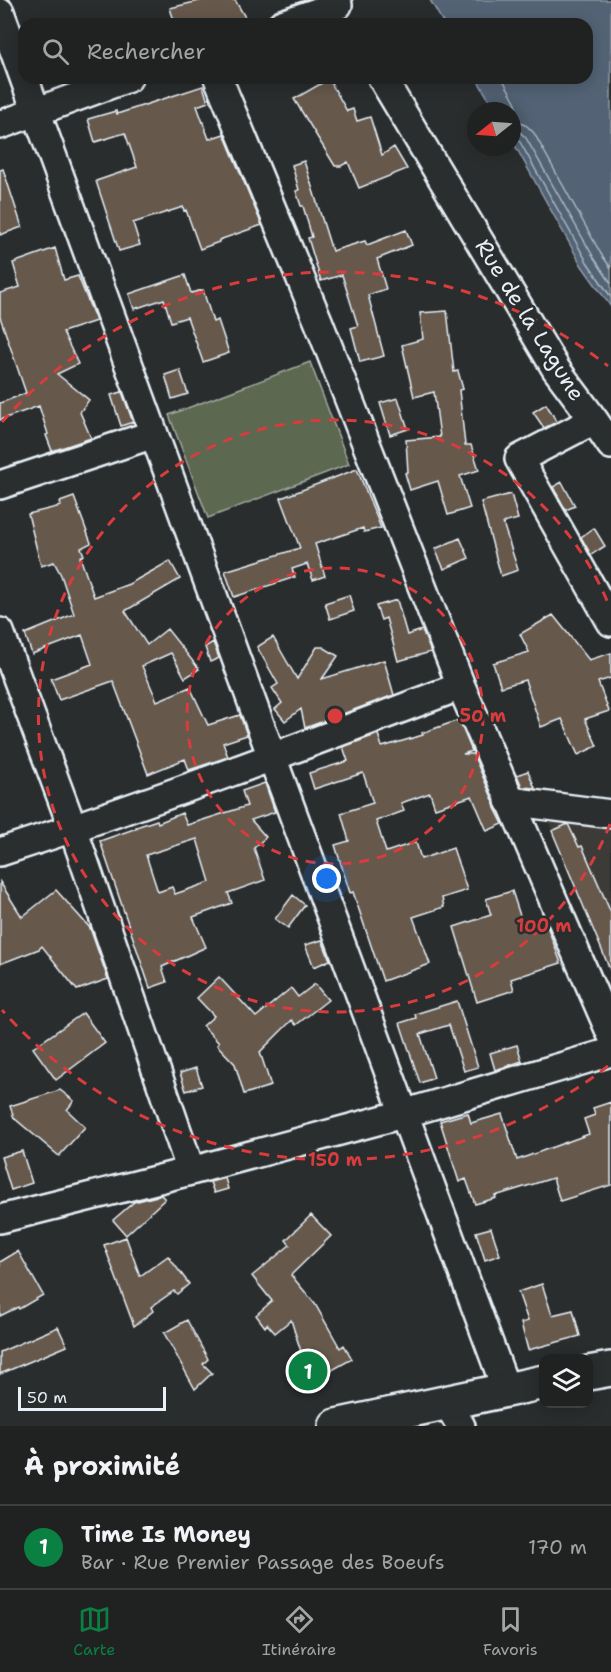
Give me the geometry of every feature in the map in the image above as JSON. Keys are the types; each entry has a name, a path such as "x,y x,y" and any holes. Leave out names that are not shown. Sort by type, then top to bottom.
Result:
{"main road":[{"path":"593,1372 611,1369"},
{"path":"336,1426 454,1415 506,1389 539,1383"}],"street":[{"path":"307,18 341,10"},
{"path":"0,12 18,62"},
{"path":"26,84 272,758 506,1389"},
{"path":"0,125 112,84"},
{"path":"220,84 319,323 461,686 611,1034"},
{"name":"Rue de la Lagune","path":"386,84 556,369 594,420 519,459 611,622"},
{"path":"594,420 611,445"},
{"path":"0,485 154,434"},
{"path":"0,632 73,829 191,1171"},
{"path":"0,852 73,829 272,758 461,686"},
{"path":"509,801 611,814"},
{"path":"0,1219 403,1114 611,1052"}],"shaded area":[{"path":"547,817 611,828 611,973 552,831"}],"green space":[{"path":"310,362 349,464 208,518 169,415"}],"water":[{"path":"430,0 611,0 611,307 582,266 521,156 521,102 491,102 480,84 593,84 593,18 440,18"}],"building":[{"path":"203,0 235,0 246,18 173,18 170,8"},
{"path":"320,84 332,84 347,111 353,109 357,121 370,117 382,155 394,147 407,169 359,188 348,162 335,166 294,99"},
{"path":"203,86 208,102 197,106 209,139 224,134 262,225 200,249 183,207 133,223 140,245 119,251 96,181 137,167 125,133 95,142 88,119 116,111 117,114"},
{"path":"304,161 332,251 365,241 367,245 406,230 412,245 377,259 386,289 368,295 384,356 360,362 351,328 358,326 342,275 321,281 308,238 312,237 296,191 299,190 292,165"},
{"path":"3,169 22,227 0,235 0,170"},
{"path":"55,248 64,280 78,276 96,321 63,332 78,364 57,374 89,400 80,412 91,438 52,451 39,406 0,420 0,403 26,393 0,317 0,293 20,287 13,263"},
{"path":"185,275 191,293 203,290 213,322 218,320 229,353 203,362 187,317 171,322 164,299 134,309 129,294"},
{"path":"447,311 454,372 458,371 463,389 459,390 465,445 471,445 479,470 460,476 470,508 448,515 438,481 410,490 405,473 408,472 406,440 440,437 434,392 414,397 402,345 423,339 420,313"},
{"path":"180,370 188,394 172,399 165,375"},
{"path":"122,392 133,422 121,426 111,395"},
{"path":"398,398 408,429 390,435 380,403"},
{"path":"546,404 557,422 544,428 533,412"},
{"path":"357,469 381,528 364,532 363,528 315,544 325,576 313,580 307,564 292,569 295,577 234,597 225,571 300,548 281,498"},
{"path":"562,482 575,506 566,510 553,487"},
{"path":"511,494 518,519 503,523 518,570 501,576 481,502"},
{"path":"74,497 91,543 81,548 84,555 80,557 94,597 129,584 170,561 180,579 125,611 147,645 167,629 199,669 185,678 171,653 142,666 157,701 190,687 208,725 240,715 247,735 223,743 228,757 189,770 185,759 148,774 113,681 59,700 51,679 92,664 82,635 32,654 25,634 74,614 61,575 54,562 41,566 28,514 61,506 60,502"},
{"path":"594,528 605,546 591,555 581,537"},
{"path":"460,538 469,558 444,569 435,549"},
{"path":"349,595 354,611 330,619 325,603"},
{"path":"397,600 407,635 422,630 431,652 398,661 386,618 381,620 376,606"},
{"path":"553,615 589,660 611,653 611,678 598,682 609,711 585,719 597,746 578,755 562,719 541,727 525,680 501,687 493,663 529,652 520,634"},
{"path":"273,637 297,679 317,647 323,647 338,656 322,679 384,660 394,695 305,728 301,709 285,721 275,709 282,703 272,688 278,684 257,647"},
{"path":"213,642 219,658 210,662 205,647"},
{"path":"459,720 472,751 463,754 473,754 503,824 487,831 472,796 435,808 430,793 401,803 404,811 376,821 386,852 416,842 421,859 453,848 467,890 442,898 444,907 413,917 430,964 383,981 353,892 350,893 335,845 349,841 341,813 373,803 363,773 314,789 309,773 348,761 343,747 378,734 382,747 423,735 422,733"},
{"path":"528,771 535,788 522,787 517,775"},
{"path":"265,783 275,812 251,820 266,837 254,848 265,880 228,893 232,903 193,917 206,947 162,967 167,982 150,988 100,841 182,813 187,825 247,806 242,791","holes":["197,839 210,882 175,894 172,887 158,892 146,855"]},
{"path":"568,824 579,847 582,846 611,913 611,972 552,831"},
{"path":"0,882 22,917 56,890 90,928 108,979 77,990 42,946 0,964"},
{"path":"512,891 525,931 546,923 561,963 511,979 514,990 477,1002 454,927 491,915 486,899"},
{"path":"293,895 305,905 288,928 275,919"},
{"path":"322,940 330,960 314,967 305,945"},
{"path":"219,977 256,1017 291,988 298,997 315,984 328,1000 296,1025 292,1020 260,1052 271,1086 244,1094 235,1064 203,1026 214,1016 197,998"},
{"path":"457,1001 478,1067 464,1071 449,1025 420,1034 434,1078 420,1083 400,1023 416,1018 415,1014"},
{"path":"83,1013 105,1043 56,1080 33,1048"},
{"path":"517,1045 522,1061 495,1070 490,1053"},
{"path":"196,1068 202,1086 186,1091 180,1073"},
{"path":"60,1090 74,1101 67,1110 85,1127 59,1156 14,1118 10,1106"},
{"path":"611,1102 611,1185 560,1201 553,1178 475,1204 466,1179 459,1182 440,1121 468,1113 471,1123 502,1114 517,1160 589,1134 584,1119 595,1115 593,1108"},
{"path":"22,1151 32,1183 11,1190 1,1157"},
{"path":"225,1178 228,1189 214,1193 210,1182"},
{"path":"161,1195 165,1199 126,1235 113,1220 134,1202"},
{"path":"311,1215 331,1236 291,1275 315,1304 340,1348 344,1345 352,1359 318,1378 312,1359 304,1361 291,1320 275,1333 267,1324 265,1327 256,1315 272,1301 252,1276 290,1245 286,1240"},
{"path":"491,1228 500,1255 485,1260 476,1232"},
{"path":"126,1237 140,1276 168,1256 189,1284 177,1294 174,1291 151,1307 153,1311 134,1326 104,1245"},
{"path":"18,1251 43,1295 19,1309 18,1307 0,1316 0,1262"},
{"path":"542,1284 552,1315 573,1310 580,1336 528,1350 521,1323 528,1321 518,1292"},
{"path":"187,1320 208,1359 203,1364 212,1373 195,1389 164,1333"},
{"path":"58,1327 67,1346 0,1374 0,1352"}],"place":[{"name":"Time Is Money","path":"308,1371"}]}
